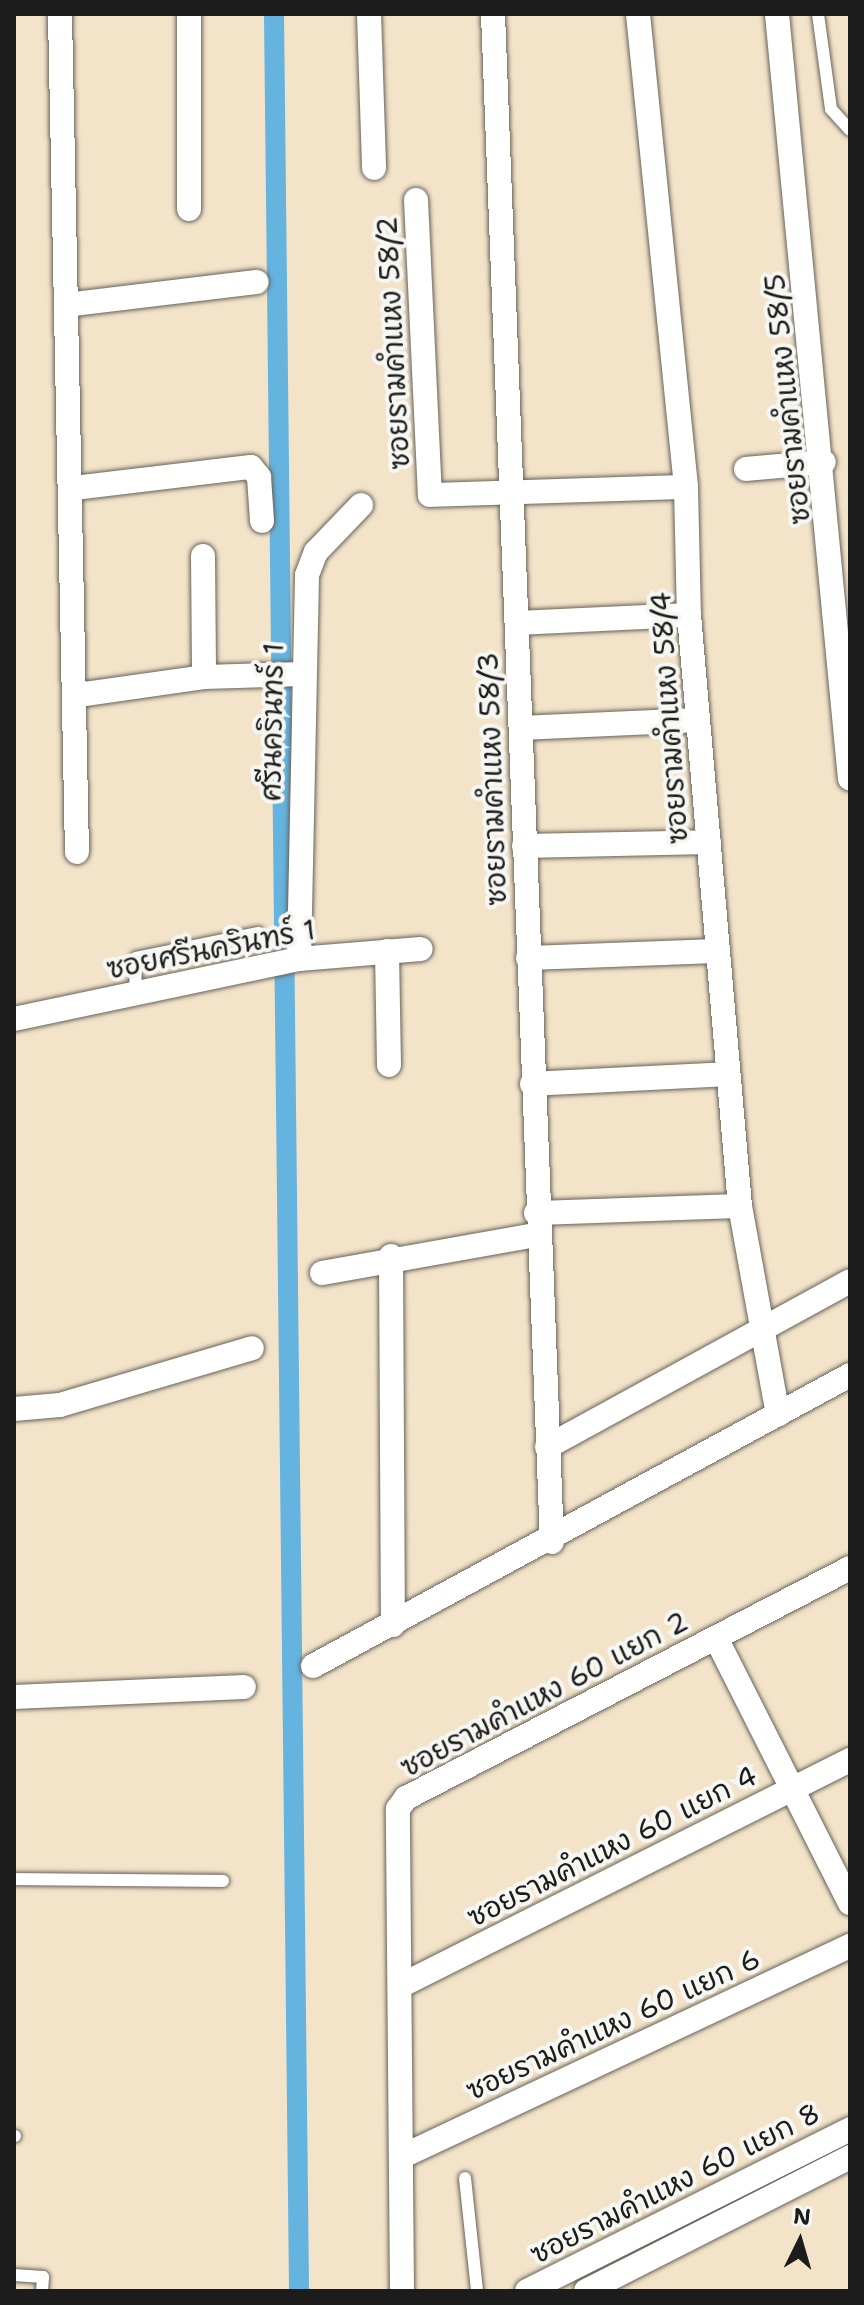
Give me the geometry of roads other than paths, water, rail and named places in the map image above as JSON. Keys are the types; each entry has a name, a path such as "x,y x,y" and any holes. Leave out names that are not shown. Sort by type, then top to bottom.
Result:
{"street":[{"path":"60,14 66,305 74,488 77,852"},
{"path":"189,14 189,209"},
{"path":"369,14 374,168"},
{"name":"ซอยรามคำแหง 58/3","path":"493,14 514,493 536,1224 552,1542"},
{"name":"ซอยรามคำแหง 58/4","path":"638,14 686,487 689,615 740,1206 758,1331 778,1415"},
{"name":"ซอยรามคำแหง 58/5","path":"777,14 824,462 850,779"},
{"name":"ซอยรามคำแหง 58/2","path":"416,200 430,495 514,493"},
{"path":"66,305 257,282"},
{"path":"746,469 824,462"},
{"path":"74,488 251,467 259,477 262,521"},
{"path":"514,493 686,487"},
{"name":"ศรีนครินทร์ 1","path":"285,962 310,562 361,505"},
{"path":"203,556 204,677"},
{"path":"518,623 689,615"},
{"path":"78,695 204,677 302,674"},
{"path":"521,728 698,720"},
{"path":"524,846 709,842"},
{"name":"ซอยศรีนครินทร์ 1","path":"14,1019 285,962 421,949"},
{"path":"387,951 389,1065"},
{"path":"528,958 718,951"},
{"path":"532,1084 728,1074"},
{"path":"322,1273 536,1224 740,1206"},
{"path":"391,1256 393,1625"},
{"path":"547,1447 850,1281"},
{"path":"14,1409 60,1405 252,1348"},
{"path":"313,1666 552,1542 850,1375"},
{"name":"ซอยรามคำแหง 60 แยก 2","path":"402,2291 398,1809 406,1798 850,1568"},
{"path":"716,1638 850,1903"},
{"path":"14,1697 244,1687"},
{"name":"ซอยรามคำแหง 60 แยก 4","path":"400,1986 850,1760"},
{"name":"ซอยรามคำแหง 60 แยก 6","path":"401,2157 850,1946"},
{"name":"ซอยรามคำแหง 60 แยก 8","path":"527,2291 573,2281 753,2178 850,2129"},
{"name":"ซอยรามคำแหง 60 แยก 8","path":"586,2291 850,2157"},
{"path":"753,2178 765,2200"}],"lane":[{"path":"818,14 831,109 850,130"},
{"path":"135,993 136,958 258,933"},
{"path":"14,1879 223,1881"},
{"path":"465,2178 477,2291"},
{"path":"14,2275 43,2277 42,2291"}],"waterway":[{"path":"274,14 299,2291"}]}
